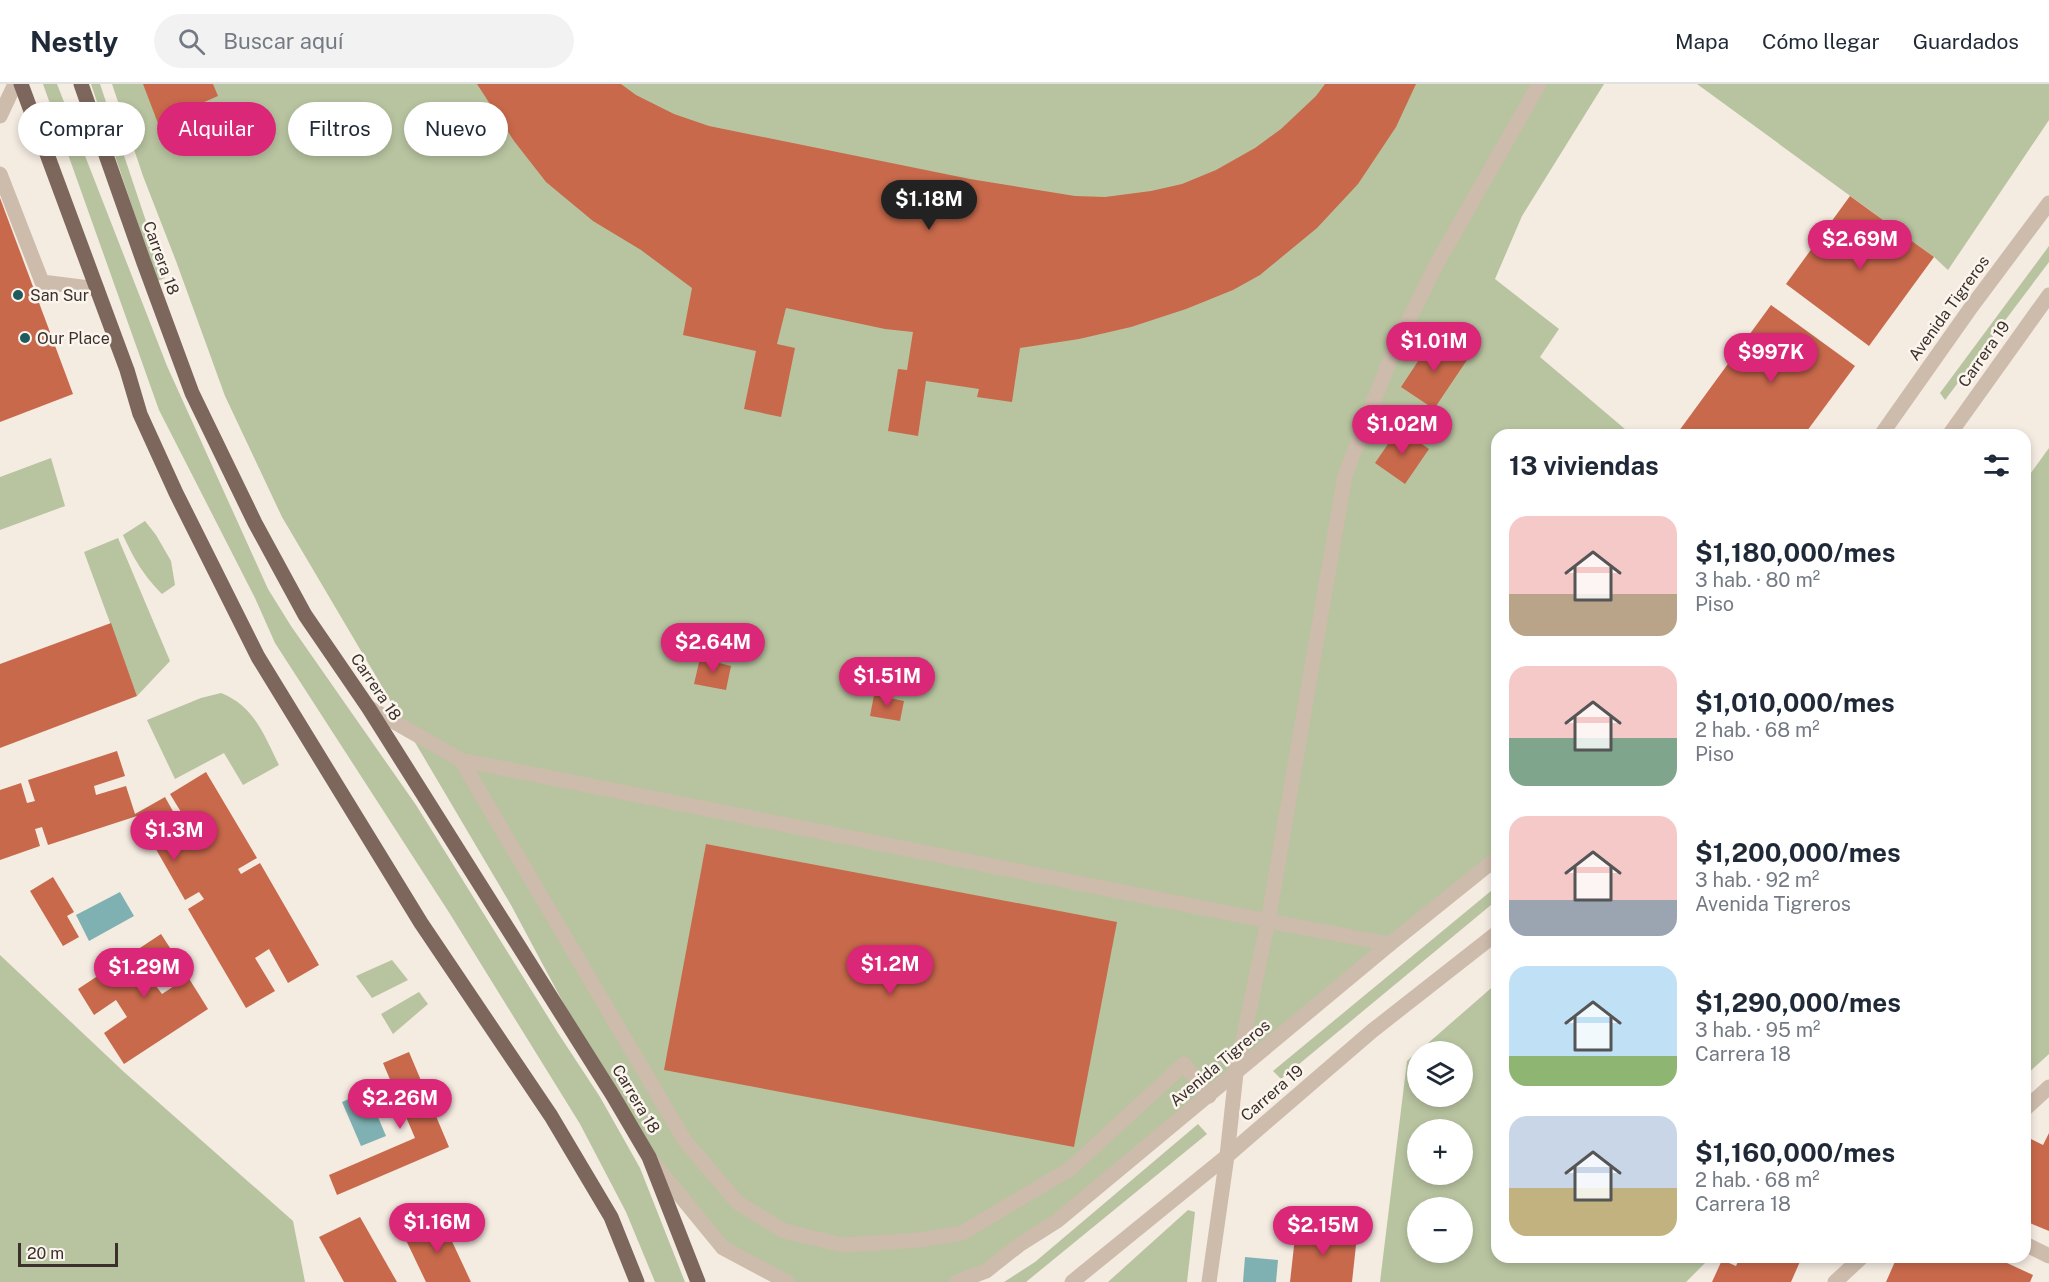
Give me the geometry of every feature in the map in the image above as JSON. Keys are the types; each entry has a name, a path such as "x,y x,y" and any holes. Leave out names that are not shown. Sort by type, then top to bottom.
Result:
{"main road":[{"path":"21,84 127,370 140,414 176,493 258,657 421,923 551,1116 611,1216 637,1282"},
{"name":"Carrera 18","path":"81,84 192,393 255,523 305,615 368,707 606,1084 649,1157 698,1282"}],"street":[{"path":"0,116 15,84"},
{"path":"1209,1282 1236,1073 1268,921 1345,475 1393,352 1436,265 1539,84"},
{"path":"0,174 42,282 97,290"},
{"name":"Avenida Tigreros","path":"1885,429 1972,306 2049,203"},
{"name":"Carrera 19","path":"1953,429 2049,295"},
{"path":"368,707 461,760 1390,944"},
{"path":"461,760 686,1141 738,1203 784,1231 842,1245 920,1240 962,1233 1070,1168 1184,1064 1209,1096"},
{"name":"Avenida Tigreros","path":"957,1282 986,1271 1057,1221 1491,863"},
{"name":"Carrera 19","path":"1072,1282 1227,1156 1372,1031 1491,938"},
{"path":"2031,1104 2049,1087"},
{"path":"649,1157 723,1248 787,1282"},
{"path":"2031,1247 2049,1256"},
{"path":"1835,1282 1856,1263"}],"green space":[{"path":"43,84 57,84 64,102 49,102"},
{"path":"91,84 100,84 106,102 97,102"},
{"path":"112,84 1604,84 1522,216 1495,279 1559,329 1540,357 1625,429 1491,429 1491,863 1057,1221 957,1282 787,1282 723,1248 649,1157 612,1094 511,905 282,517 225,396 136,156 145,156 145,102 118,102"},
{"path":"1697,84 2049,84 2049,120 1948,270 1934,257"},
{"path":"69,156 85,156 167,366 268,589 291,626 416,805 600,1097 640,1168 685,1282 655,1282 626,1212 580,1124 450,914 275,643 255,598 159,410"},
{"path":"115,156 124,156 165,278 157,281"},
{"path":"2049,246 2049,262 1945,400 1940,393"},
{"path":"2049,448 2049,1054 2031,1070 2031,473"},
{"path":"51,458 65,506 0,530 0,477"},
{"path":"145,521 171,561 175,585 162,594 149,580 123,535"},
{"path":"118,538 170,661 137,696 84,552"},
{"path":"221,693 250,714 263,732 279,765 243,785 224,753 175,779 147,720 201,698"},
{"path":"1491,891 1491,905 1281,1079 1273,1071"},
{"path":"0,955 124,1072 293,1221 305,1282 0,1282"},
{"path":"392,960 408,980 372,998 356,976"},
{"path":"1491,988 1491,1263 1705,1263 1686,1282 1380,1282 1407,1061 1407,1107 1473,1107 1473,1041 1430,1041"},
{"path":"419,992 428,1004 393,1034 381,1014"},
{"path":"1198,1124 1207,1134 1026,1282 1004,1282 1035,1262"},
{"path":"1188,1210 1195,1212 1187,1282 1108,1282"}],"water":[{"path":"120,892 134,916 89,941 76,915"},
{"path":"367,1091 386,1136 361,1146 342,1102"},
{"path":"1245,1257 1278,1260 1276,1282 1243,1282"}],"building":[{"path":"143,84 213,84 218,96 204,102 157,102 157,121"},
{"path":"477,84 621,84 636,95 674,114 709,126 970,179 1075,196 1105,197 1182,184 1216,170 1255,148 1281,129 1316,96 1325,84 1416,84 1396,127 1358,184 1317,228 1260,275 1233,290 1186,309 1131,327 1079,339 1020,348 1012,402 977,397 979,389 926,381 918,436 888,431 898,369 907,370 913,332 885,329 786,308 777,344 795,348 781,417 744,409 756,351 683,335 692,288 641,250 593,221 546,182 508,132 508,102 489,102"},
{"path":"1850,196 1934,257 1869,346 1786,284"},
{"name":"San Sur","path":"0,198 73,394 0,422"},
{"path":"1771,305 1855,366 1808,429 1680,429"},
{"path":"1434,337 1467,360 1434,409 1401,387"},
{"path":"1399,428 1429,449 1405,484 1375,463"},
{"path":"111,623 137,696 0,748 0,664"},
{"path":"700,658 731,666 726,690 694,684"},
{"path":"874,695 904,701 900,721 870,716"},
{"path":"117,751 125,776 94,786 96,795 126,786 135,814 165,797 175,815 181,812 170,794 206,772 257,858 238,869 241,874 260,863 319,965 288,983 269,949 255,958 275,991 246,1008 188,909 204,899 199,892 185,900 137,816 48,845 42,827 35,829 40,846 0,860 0,790 21,783 27,803 35,801 28,780"},
{"path":"706,844 1117,922 1074,1147 664,1070"},
{"path":"53,877 74,912 67,916 79,937 63,946 30,891"},
{"path":"161,934 183,968 156,986 162,994 188,977 208,1009 124,1064 104,1033 127,1017 116,1000 94,1015 78,989"},
{"path":"409,1052 449,1147 337,1195 329,1175 415,1138 383,1063"},
{"path":"2049,1133 2049,1231 2031,1224 2031,1139 2043,1145"},
{"path":"360,1217 397,1282 344,1282 319,1237"},
{"path":"441,1218 471,1282 426,1282 404,1236"},
{"path":"1296,1228 1357,1236 1352,1282 1290,1282"},
{"path":"1721,1263 1736,1266 1737,1263 1799,1263 1791,1282 1712,1282"},
{"path":"1894,1263 2007,1263 2033,1275 2030,1282 1886,1282"}],"place":[{"name":"San Sur","path":"18,295"},
{"name":"Our Place","path":"25,338"}]}
